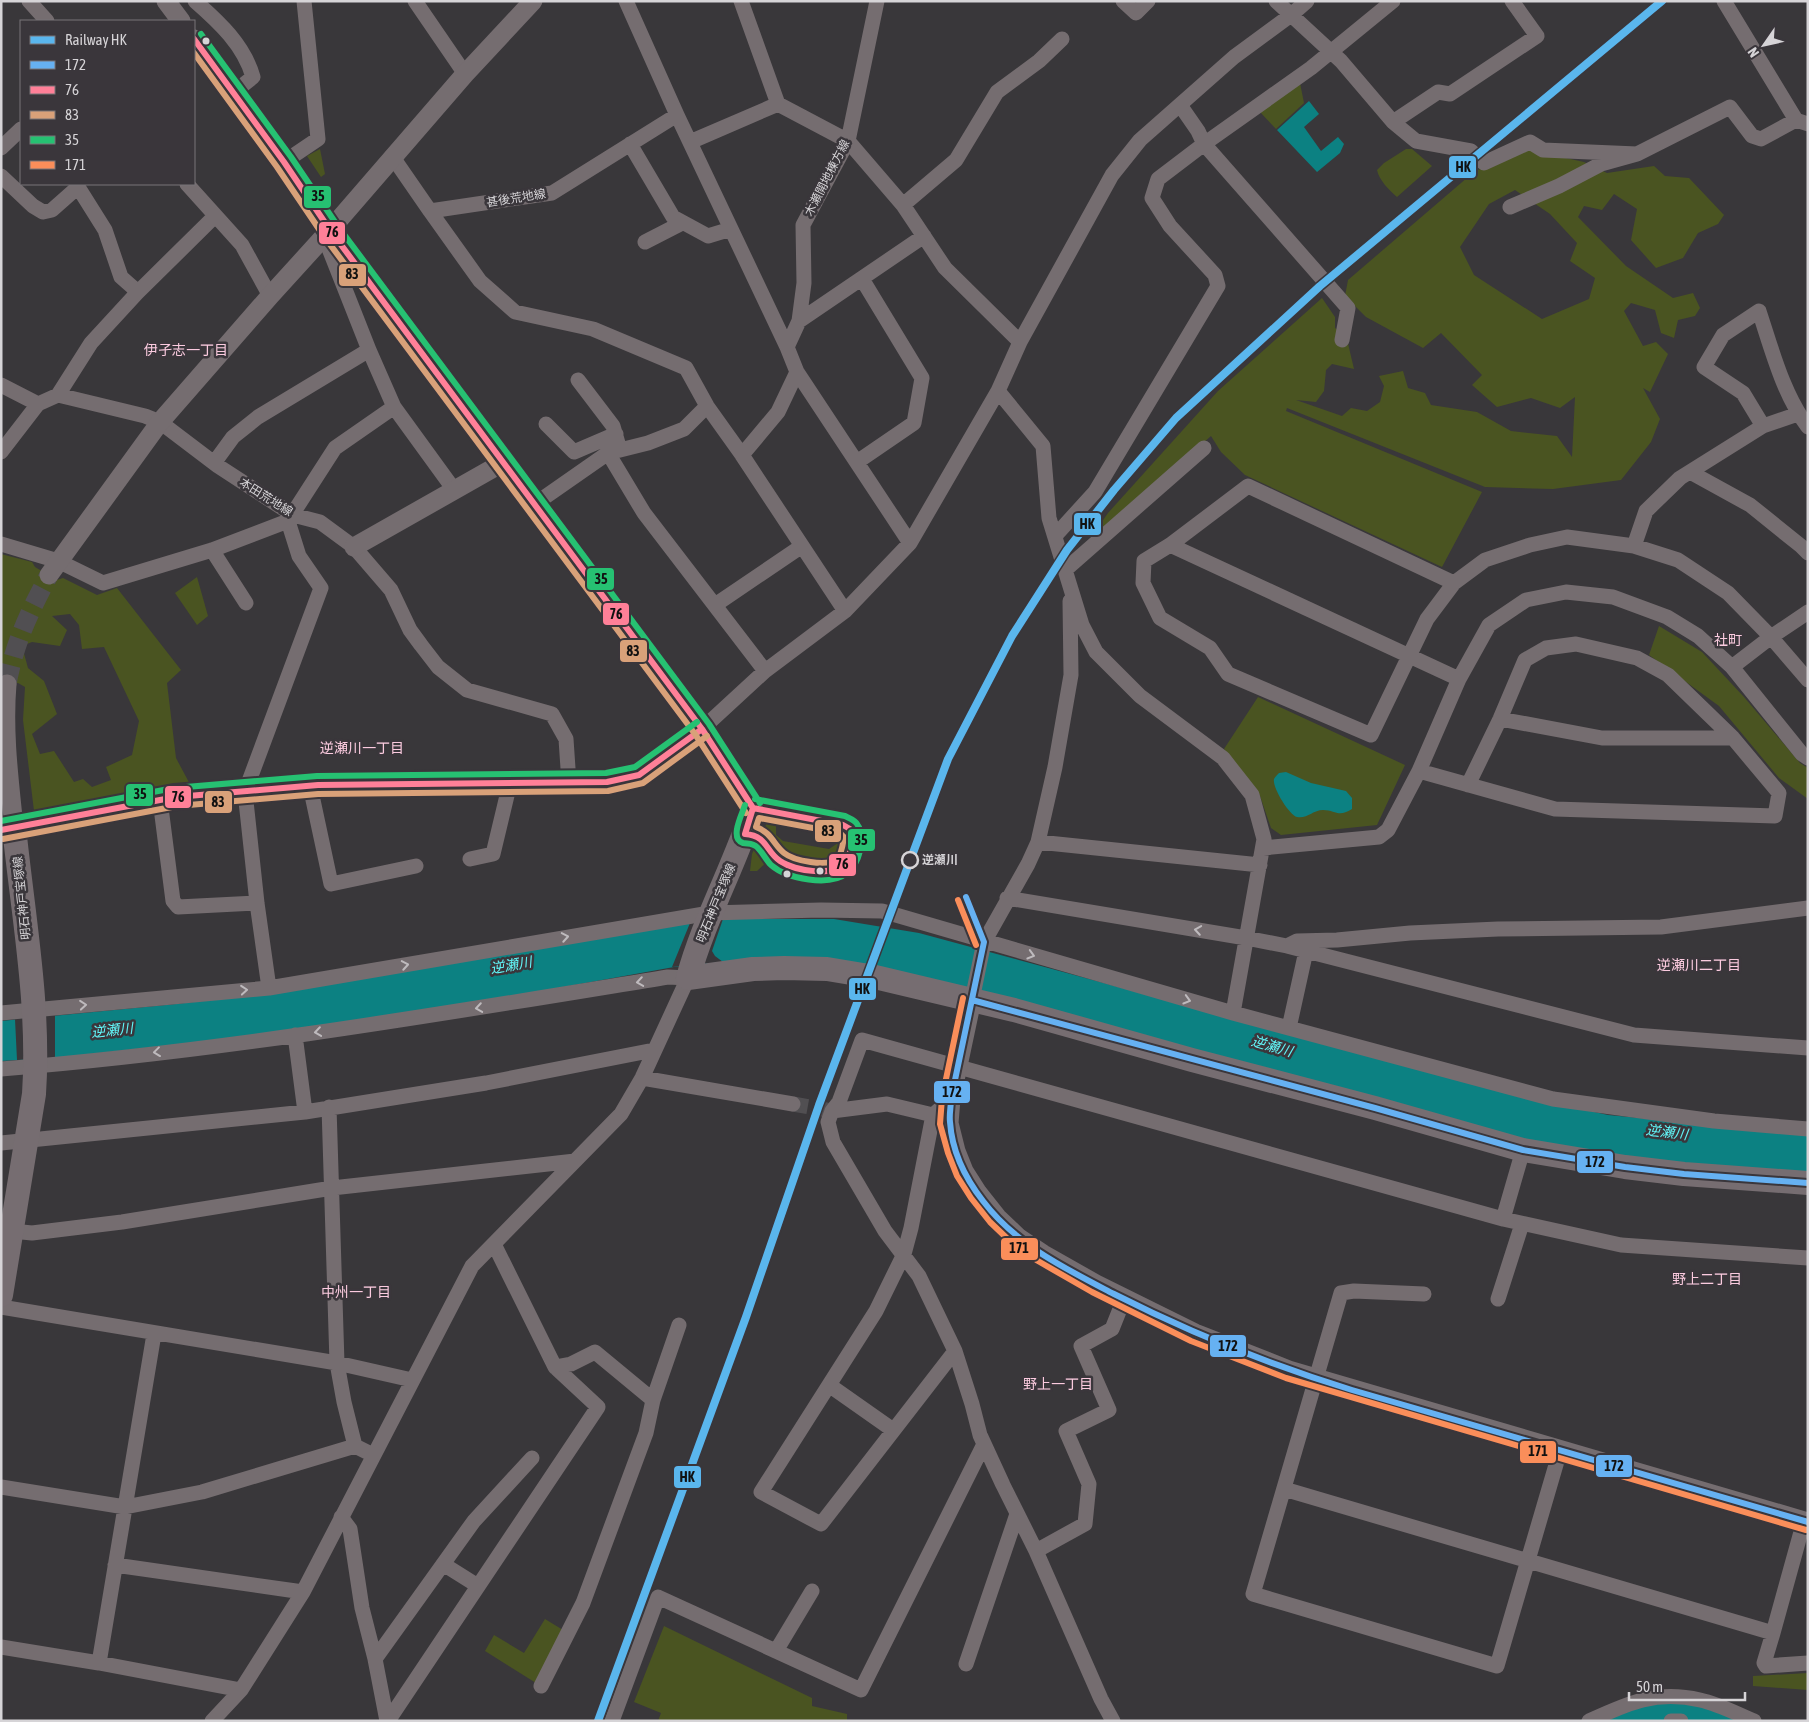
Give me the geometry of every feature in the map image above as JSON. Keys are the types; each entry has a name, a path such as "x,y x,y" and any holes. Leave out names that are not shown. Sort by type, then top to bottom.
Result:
{"main road":[{"path":"14,827 176,797 310,786 607,782 640,775 702,729"},
{"name":"明石神戸宝塚線","path":"690,971 709,917 753,808 702,729"},
{"name":"明石神戸宝塚線","path":"1,1295 34,1094 36,1063 34,1013 14,827"},
{"path":"690,971 806,968 827,969 882,978 973,996 1192,1060 1375,1108 1523,1150 1625,1167 1684,1174 1808,1183"}],"street":[{"path":"29,1 46,20"},
{"path":"166,1 180,20"},
{"path":"195,1 231,36 249,63 253,77 233,93"},
{"path":"284,162 318,139 304,1"},
{"path":"416,1 465,74"},
{"path":"53,568 160,422 327,233 392,156 533,1"},
{"path":"626,1 797,372 910,543"},
{"path":"741,1 778,104 848,141 903,206 945,268 1020,342"},
{"name":"木瀬開地棟方線","path":"787,347 799,321 804,283 803,225 848,141 877,1"},
{"path":"1123,1 1136,13 1148,1"},
{"path":"1276,1 1332,52 1394,122 1416,141 1471,151 1484,163 1530,142 1543,150 1637,154"},
{"path":"195,40 284,162 327,233 504,462 702,729 765,671 845,611 910,543 998,391 1020,342 1112,175 1140,140 1234,57 1307,1"},
{"path":"1055,536 1095,492 1218,286 1215,276 1170,226 1152,198 1158,179 1332,52 1393,1"},
{"path":"1394,122 1438,92 1450,94 1537,36 1512,1"},
{"path":"1510,207 1559,186 1601,164 1637,154 1730,107 1752,136 1761,139 1798,123 1724,1"},
{"path":"903,206 956,160 997,92 1039,61 1062,39"},
{"path":"690,142 778,104"},
{"path":"1180,105 1198,131 1204,144 1348,308 1342,340"},
{"name":"甚後荒地線","path":"430,211 552,193 677,115"},
{"path":"1,148 20,131"},
{"path":"630,144 672,217 708,236 731,229"},
{"path":"392,156 480,280 515,312 593,329 686,368 707,406 742,455 845,611"},
{"path":"1,176 33,206 43,212 52,210 78,187 105,230 121,277 138,292"},
{"path":"188,185 242,245 270,296"},
{"path":"1,452 38,404 58,395 91,343 138,292 215,216"},
{"path":"645,242 682,223"},
{"path":"327,233 369,350 394,407 455,490"},
{"path":"799,321 924,236"},
{"path":"857,462 914,423 922,378 862,279"},
{"path":"1763,426 1743,393 1704,367 1723,335 1759,311 1781,376 1798,414 1808,427"},
{"path":"214,463 233,437 258,417 369,350"},
{"path":"742,455 778,412 797,372"},
{"path":"578,380 613,426 616,434 614,451 644,513 765,671"},
{"path":"1,385 38,404"},
{"path":"998,391 1043,446 1049,518 1082,625 1096,652 1140,696 1223,758 1252,796 1264,839 1233,1013"},
{"name":"本田荒地線","path":"58,395 145,416 160,422 291,518 320,522 354,547 392,590 410,630 438,667 467,690 552,714 566,739 569,783"},
{"path":"535,504 614,451 648,443 684,428 707,406"},
{"path":"1,544 53,568 103,583 212,550 291,518 335,448 394,407"},
{"path":"1634,546 1646,511 1680,478 1763,426 1798,414"},
{"path":"546,424 574,452 616,434"},
{"path":"1065,570 1204,448"},
{"path":"354,547 504,462"},
{"path":"1690,472 1750,505 1808,553"},
{"path":"1454,583 1248,486 1170,545 1144,561 1143,583 1160,618 1210,648 1228,674 1371,735 1427,618 1454,583 1485,560 1530,544 1567,538 1634,546 1678,560 1728,593 1771,637 1808,680"},
{"path":"270,988 257,903 245,792 321,588 299,556 291,518"},
{"path":"1170,545 1408,656 1460,678"},
{"path":"715,606 802,546"},
{"path":"212,550 246,603"},
{"path":"1072,592 1070,603 1071,674 1055,767 1038,842 983,946 951,1099 949,1123 956,1151 964,1171 978,1193 997,1217 1019,1238 1042,1254 1124,1299 1226,1346 1316,1378 1560,1451 1806,1521 1764,1663 1766,1666 1808,1663"},
{"path":"1263,848 1379,837 1388,830 1420,772 1460,678 1489,625 1526,600 1566,592 1613,597 1667,617 1698,636 1732,667 1802,754 1808,758"},
{"path":"1732,667 1808,612"},
{"path":"1420,772 1555,809 1775,816 1779,793 1733,738 1668,675 1637,658 1576,644 1546,648 1526,660 1468,785"},
{"path":"7,684 4,716 14,827"},
{"path":"1500,719 1602,738 1733,738"},
{"path":"470,859 493,854 510,783"},
{"path":"310,786 330,884 416,866"},
{"path":"160,800 172,900 178,907 257,903"},
{"path":"1038,842 1260,865"},
{"path":"1007,898 1287,946 1634,1034 1808,1048"},
{"path":"1287,946 1297,941 1498,929 1661,927 1808,908"},
{"path":"1,1013 34,1013 270,988 709,917 821,910 882,911 983,946 1553,1099 1714,1121 1808,1128"},
{"path":"1289,1028 1306,951"},
{"path":"1,1069 36,1063 295,1035 465,1010 668,977 690,971"},
{"path":"212,1721 241,1690 303,1592 472,1266 621,1114 642,1078 690,971"},
{"path":"295,1035 305,1112"},
{"path":"1113,1721 1101,1699 1036,1551 984,1444 955,1351 919,1276 885,1230 833,1142 828,1122 839,1102 862,1040 1522,1224 1621,1245 1808,1258"},
{"path":"1,1143 305,1112 486,1083 654,1050"},
{"path":"642,1078 793,1104"},
{"path":"951,1099 933,1115 911,1228 904,1254 876,1311 761,1492 820,1524 955,1351"},
{"path":"832,1112 887,1104 933,1115"},
{"path":"329,1107 337,1363 355,1446"},
{"path":"1503,1219 1523,1150"},
{"path":"12,1231 32,1233 122,1222 332,1188 575,1161"},
{"path":"1498,1298 1522,1224"},
{"path":"387,1721 598,1407 555,1367 494,1244"},
{"path":"1424,1294 1354,1291 1342,1293 1253,1594 1497,1666 1560,1451"},
{"path":"1036,1551 1085,1524 1089,1484 1066,1431 1110,1410 1082,1346 1112,1329 1124,1299"},
{"path":"1,1307 337,1363 412,1380"},
{"path":"541,1686 582,1603 646,1433 653,1400 680,1325"},
{"path":"99,1663 154,1334"},
{"path":"555,1367 572,1364 595,1352 653,1400"},
{"path":"829,1385 893,1430"},
{"path":"612,1721 658,1597 861,1690 984,1444"},
{"path":"1,1487 125,1507 202,1492 355,1446 373,1455"},
{"path":"375,1659 474,1521 532,1458"},
{"path":"1284,1489 1773,1633"},
{"path":"966,1664 1017,1514"},
{"path":"341,1517 350,1529 362,1608 375,1659 387,1721"},
{"path":"443,1564 478,1586"},
{"path":"115,1565 303,1592"},
{"path":"776,1652 812,1591"},
{"path":"1,1647 99,1663 241,1690"},
{"path":"1589,1721 1627,1704 1652,1697 1681,1697 1702,1700 1754,1721"},
{"path":"1670,1721 1681,1721"}],"green space":[{"path":"1300,83 1304,103 1276,129 1260,112"},
{"path":"320,149 325,174 321,177 307,156"},
{"path":"1406,149 1412,149 1432,166 1397,197 1382,181 1377,170 1384,163"},
{"path":"1529,150 1584,162 1607,173 1654,166 1665,176 1689,178 1724,215 1718,224 1698,233 1683,258 1656,268 1631,240 1637,209 1614,194 1602,210 1584,206 1578,217 1626,266 1673,298 1693,293 1700,308 1695,316 1678,320 1674,338 1661,333 1655,310 1631,303 1624,311 1643,346 1656,342 1668,354 1650,392 1643,388 1660,419 1651,442 1621,480 1553,489 1485,487 1287,408 1286,411 1482,492 1442,567 1245,475 1221,452 1211,436 1093,541 1089,540 1108,513 1218,391 1322,298 1335,317 1335,328 1346,335 1354,369 1332,364 1326,370 1324,391 1316,402 1296,400 1342,416 1351,408 1367,411 1380,402 1384,386 1379,376 1403,371 1408,388 1425,393 1431,405 1477,412 1511,431 1557,436 1572,457 1575,397 1560,408 1531,398 1497,407 1472,385 1482,375 1441,333 1423,348 1366,317 1345,296 1348,280 1475,171","holes":["1515,190 1550,214 1577,243 1570,261 1595,278 1589,299 1542,319 1474,275 1460,247 1489,204"]},
{"path":"1,554 32,562 35,567 57,580 63,578 97,595 117,588 181,670 167,683 176,758 192,788 63,812 34,811 23,720 25,687 18,683 1,683","holes":["70,614 79,625 82,649 104,647 139,721 132,755 106,767 111,780 92,787 83,779 74,782 54,751 40,754 32,734 57,714 44,681 28,668 22,646 32,642 60,646 67,630 52,616"]},
{"path":"197,577 208,616 197,625 175,593"},
{"path":"1659,626 1702,652 1744,697 1800,763 1808,768 1808,799 1779,778 1719,706 1649,655"},
{"path":"1258,697 1405,765 1377,825 1281,835 1271,828 1260,796 1224,749"},
{"path":"773,821 776,826 776,835 783,841 829,849 841,841 845,845 842,857 833,862 800,859 790,854 771,835 764,832 766,824"},
{"path":"787,822 834,831 829,836 788,827"},
{"path":"756,844 769,860 757,871 750,871 752,854"},
{"path":"545,1619 563,1630 536,1683 485,1651 494,1635 524,1653"},
{"path":"664,1626 812,1698 812,1706 847,1714 847,1721 658,1721 661,1713 634,1702"},
{"path":"1808,1673 1808,1690 1753,1686 1753,1676"}],"water":[{"path":"1309,101 1319,114 1304,127 1321,151 1338,137 1344,144 1340,153 1317,172 1277,130"},
{"path":"1286,772 1311,783 1346,791 1352,798 1352,809 1343,813 1327,810 1316,811 1304,817 1297,817 1282,800 1274,783 1274,779 1279,773"},
{"path":"727,919 834,919 919,933 1522,1096 1608,1115 1808,1134 1808,1177 1698,1169 1522,1139 998,999 739,961 674,967 414,1014 280,1033 55,1058 1,1061 1,1021 273,993 690,923"}],"pier":[{"path":"723,919 712,951 723,962 672,967 690,923"},
{"path":"55,1015 55,1058 17,1060 15,1019"}],"waterway":[{"path":"1620,1721 1670,1707 1713,1713 1736,1721"}],"tunnel":[{"path":"7,684 14,654 23,628 49,575"},
{"path":"793,1104 832,1111"}],"rail line":[{"name":"HK","path":"598,1721 746,1317 819,1105 948,759 1012,636 1067,550 1114,490 1176,418 1320,286 1662,1"}],"transit line":[{"name":"35","path":"201,34 291,157 337,225 709,724 760,803"},
{"name":"76","path":"195,40 284,162 330,230 702,729 753,808"},
{"name":"83","path":"195,54 277,167 323,235 695,734 746,813"},
{"name":"35","path":"1,821 174,788 317,776 606,773 635,767 697,722"},
{"name":"76","path":"1,830 176,797 318,785 607,782 639,775 702,729"},
{"name":"83","path":"3,839 177,806 318,794 608,791 643,783 707,736"},
{"name":"35","path":"745,805 738,826 737,837 739,841 755,846 771,865 778,870 809,880 830,880 840,877 851,869 858,857 861,843 860,829 853,820 845,816 755,799"},
{"name":"76","path":"753,808 843,825 850,829 853,835 848,858 841,866 833,870 814,871 787,865 775,857 766,844 758,838 745,834 753,808"},
{"name":"83","path":"759,818 840,833 844,837 840,854 837,859 826,863 810,862 789,856 780,850 766,832 756,827 759,818"},
{"name":"172","path":"966,897 984,942 951,1099 951,1133 960,1164 976,1192 996,1217 1026,1243 1060,1265 1143,1308 1202,1335 1291,1370 1352,1390 1808,1522"},
{"name":"171","path":"958,900 976,945"},
{"name":"171","path":"963,998 942,1098 940,1124 948,1153 957,1176 990,1222 1014,1245 1038,1261 1092,1292 1191,1341 1286,1378 1806,1530"},
{"name":"172","path":"972,1000 1375,1108 1523,1150 1625,1167 1684,1174 1808,1183"}],"place":[{"name":"逆瀬川","path":"910,860"}],"district":[{"name":"伊孑志一丁目","path":"186,350"},
{"name":"社町","path":"1728,640"},
{"name":"逆瀬川一丁目","path":"362,748"},
{"name":"逆瀬川二丁目","path":"1699,965"},
{"name":"野上二丁目","path":"1707,1279"},
{"name":"中州一丁目","path":"356,1292"},
{"name":"野上一丁目","path":"1058,1384"}]}
